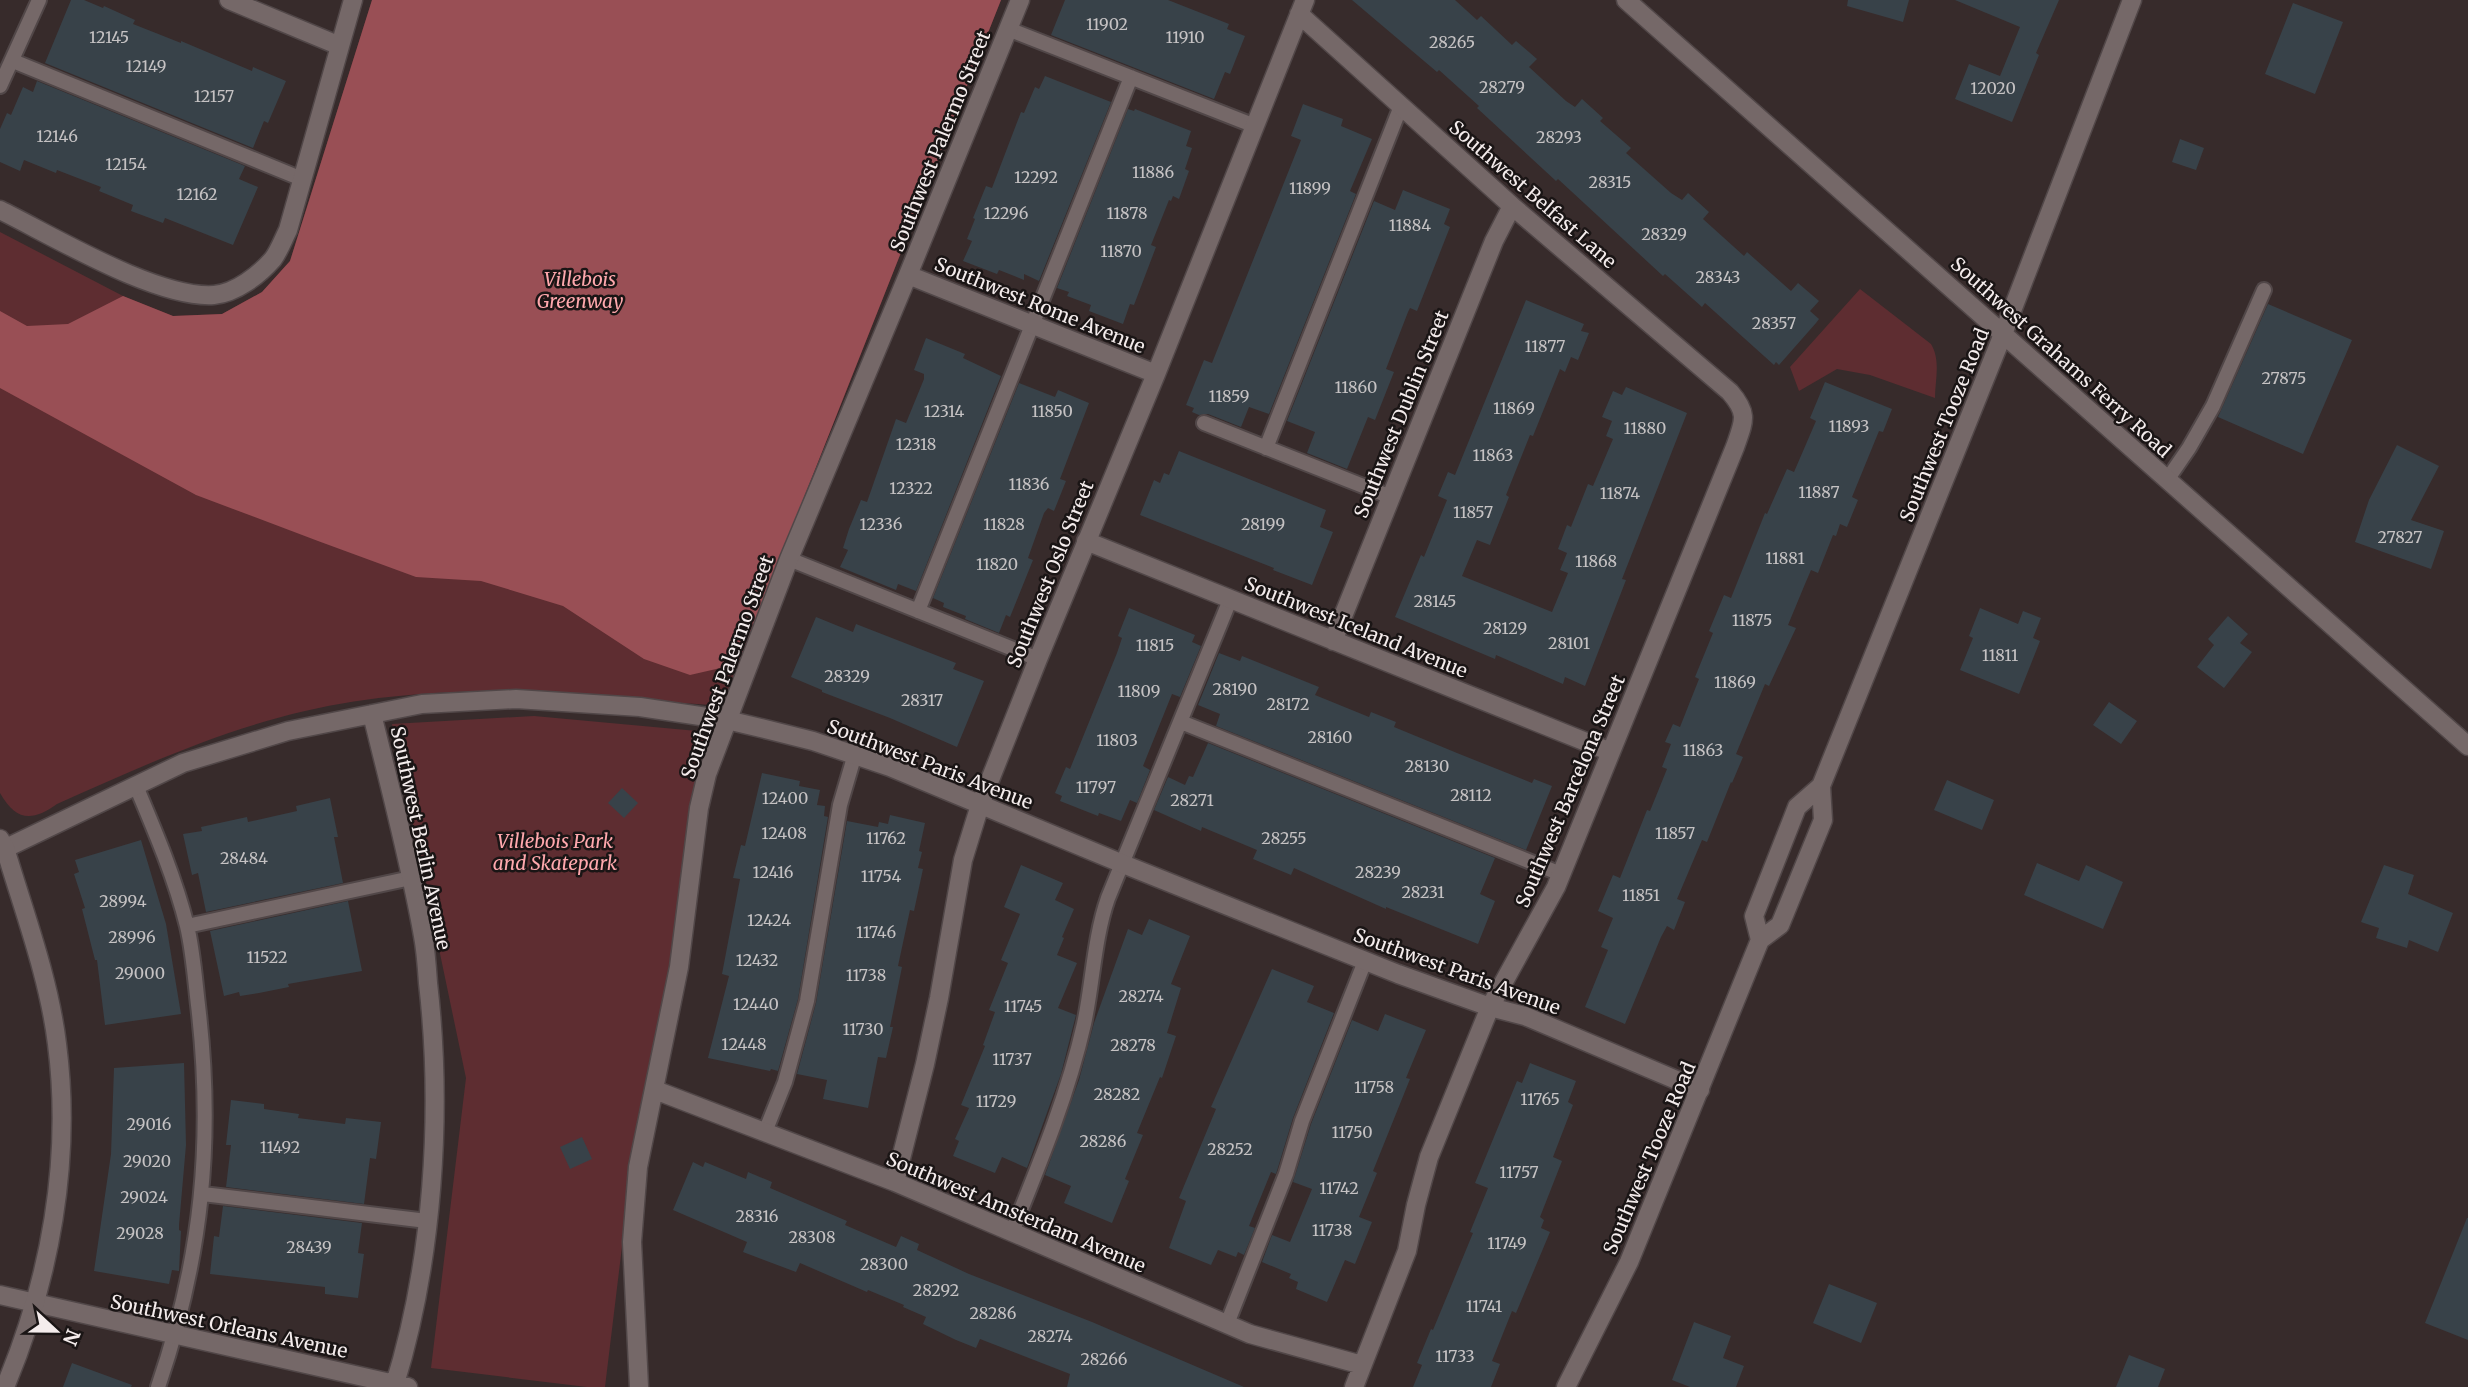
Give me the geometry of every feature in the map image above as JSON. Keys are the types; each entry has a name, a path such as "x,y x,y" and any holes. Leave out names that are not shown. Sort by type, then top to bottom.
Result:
{"street":[{"path":"229,0 340,47"},
{"path":"0,210 132,276 192,293 215,295 251,279 274,258 288,230 353,0"},
{"name":"Southwest Palermo Street","path":"639,1387 632,1242 638,1167 687,915 699,808 707,774 789,559 1020,0"},
{"name":"Southwest Grahams Ferry Road","path":"1626,0 2468,746"},
{"name":"Southwest Tooze Road","path":"1566,1387 1629,1262 1760,940 1780,925 1823,820 1821,786 2003,334 2132,0"},
{"name":"Southwest Belfast Lane","path":"1302,7 1401,106 1512,206 1730,392 1741,405"},
{"name":"Southwest Oslo Street","path":"895,1182 939,999 963,860 980,805 1302,7"},
{"name":"Southwest Dublin Street","path":"1333,641 1494,241 1512,206"},
{"name":"Southwest Rome Avenue","path":"908,275 1156,374"},
{"name":"Southwest Barcelona Street","path":"1354,1387 1407,1251 1429,1157 1490,1007 1544,912 1561,874 1735,447 1744,415 1741,405"},
{"name":"Southwest Iceland Avenue","path":"1086,541 1611,752"},
{"name":"Southwest Paris Avenue","path":"2,846 183,763 230,747 288,731 422,704 516,699 640,708 727,720 855,754 1366,961 1490,1007 1525,1016 1700,1090"},
{"name":"Southwest Berlin Avenue","path":"372,714 424,938 433,1025 436,1108 428,1220 399,1386"},
{"name":"Southwest Tooze Road","path":"1760,940 1754,916 1781,847 1797,807 1821,786"},
{"path":"2,846 44,984 57,1042 62,1099 61,1155 55,1214 35,1305 5,1387"},
{"name":"Southwest Amsterdam Avenue","path":"655,1090 895,1182 1250,1334 1363,1365"},
{"name":"Southwest Orleans Avenue","path":"0,1295 399,1386"}],"lane":[{"path":"0,86 39,0"},
{"path":"1008,29 1255,126"},
{"path":"13,61 302,180"},
{"path":"918,611 1131,77"},
{"path":"1266,448 1401,106"},
{"path":"2167,480 2213,406 2264,290"},
{"path":"1204,424 1391,497"},
{"path":"789,559 1038,659"},
{"path":"1012,1232 1043,1154 1078,1049 1090,993 1100,921 1230,600"},
{"path":"1181,722 1561,874"},
{"path":"765,1132 785,1082 807,1000 838,817 855,754"},
{"path":"136,786 159,841 187,926 205,1065 203,1194 176,1336 159,1387"},
{"path":"187,926 411,878"},
{"path":"1227,1324 1286,1174 1302,1121 1366,961"},
{"path":"203,1194 428,1220"}],"green space":[{"name":"Villebois Greenway","path":"372,0 1001,0 727,692 719,701 711,705 582,694 505,691 429,693 354,702 305,711 241,729 148,764 40,814 18,814 0,793 0,232 123,296 173,316 222,314 262,292 290,261"},
{"name":"Villebois Greenway","path":"372,0 1001,0 738,664 690,675 644,659 563,606 481,581 416,577 318,541 196,495 0,388 0,311 27,326 68,324 123,296 173,316 222,314 262,292 290,261"},
{"path":"1860,289 1931,344 1937,364 1935,398 1870,375 1837,369 1799,391 1790,367"},
{"name":"Villebois Park and Skatepark","path":"534,716 708,732 674,958 632,1164 605,1387 431,1368 466,1078 392,724"}],"building":[{"path":"71,0 84,0 103,8 104,6 135,20 133,24 252,71 253,67 286,81 268,123 264,121 253,148 45,63"},
{"path":"1065,0 1168,0 1229,24 1227,29 1245,36 1230,74 1225,72 1214,99 1051,35"},
{"path":"1352,0 1455,0 1477,20 1481,16 1512,45 1516,41 1537,59 1529,67 1566,101 1575,107 1582,99 1603,118 1600,121 1631,148 1626,153 1671,193 1682,200 1688,193 1709,212 1703,219 1744,256 1747,252 1791,291 1798,283 1819,301 1810,311 1819,319 1779,365 1776,362 1774,365 1705,303 1702,307 1665,274 1663,276 1558,179 1556,181 1439,70 1437,72"},
{"path":"1848,0 1909,0 1903,22 1847,6"},
{"path":"1955,0 2059,0 2036,53 2039,55 2012,122 1955,99 1969,64 2000,76 2020,27"},
{"path":"2293,3 2343,22 2315,94 2265,74"},
{"path":"1045,76 1111,102 1039,281 1024,274 1024,280 999,270 997,274 963,261 972,241 967,239 975,219 973,218 986,186 992,188 1021,112 1024,113 1035,87 1039,89"},
{"path":"37,81 245,166 239,179 258,187 233,245 165,218 163,223 131,211 133,205 99,191 101,187 57,170 56,173 24,160 20,171 0,162 0,129 7,113 11,115 23,87 33,92"},
{"path":"1303,104 1343,119 1341,126 1372,139 1350,191 1356,194 1269,414 1249,407 1241,427 1208,414 1199,415 1192,412 1194,408 1186,405 1204,360 1212,363 1301,140 1291,136"},
{"path":"1128,109 1135,109 1191,131 1186,146 1192,148 1185,169 1189,171 1179,199 1173,196 1171,201 1169,200 1151,245 1156,247 1134,305 1130,304 1123,324 1089,311 1091,305 1067,296 1069,292 1057,288"},
{"path":"2180,139 2204,148 2196,170 2172,162"},
{"path":"1403,190 1450,209 1444,224 1450,227 1417,311 1410,308 1408,312 1386,369 1394,372 1375,420 1368,417 1347,469 1307,453 1315,432 1287,421 1374,201 1395,210"},
{"path":"1526,300 1584,324 1581,331 1589,333 1578,360 1571,357 1565,372 1560,369 1506,495 1509,497 1490,545 1477,540 1462,576 1552,612 1568,573 1560,570 1567,553 1558,549 1567,525 1571,527 1588,484 1593,486 1613,439 1606,436 1612,421 1602,417 1613,391 1622,395 1626,387 1687,413 1622,579 1626,580 1585,686 1565,677 1563,684 1496,655 1495,659 1395,617 1421,555 1424,557 1447,500 1438,496 1448,472 1455,475"},
{"path":"2268,304 2352,340 2303,454 2218,417"},
{"path":"926,338 965,354 963,358 1001,376 916,591 898,584 896,590 840,567 848,550 843,548 849,529 861,500 867,502 896,419 906,423 924,379 924,374 914,370"},
{"path":"1825,382 1892,409 1883,432 1879,431 1852,497 1858,500 1847,527 1840,524 1836,536 1833,535 1818,573 1811,570 1788,625 1796,628 1769,686 1765,684 1736,754 1743,757 1707,842 1702,840 1677,899 1685,902 1674,930 1667,926 1661,937 1625,1024 1585,1007 1608,950 1601,947 1613,918 1598,911 1613,875 1620,878 1647,810 1650,811 1667,769 1662,767 1671,744 1665,742 1673,724 1680,727 1699,679 1695,677 1713,633 1709,631 1724,595 1731,598 1765,513 1767,514 1787,469 1794,472 1816,421 1810,418"},
{"path":"1019,383 1055,397 1058,390 1089,403 1060,479 1066,481 1054,511 1048,508 1044,513 1028,558 1033,560 1010,617 1006,615 999,633 965,619 966,616 943,607 944,603 933,598"},
{"path":"2397,445 2439,466 2411,520 2444,531 2431,569 2355,542 2369,500"},
{"path":"1179,451 1326,510 1320,527 1333,532 1312,585 1140,515 1154,480 1160,483 1164,473 1169,475"},
{"path":"1129,608 1195,635 1192,642 1201,646 1180,697 1172,694 1143,766 1150,770 1137,803 1130,800 1121,821 1099,813 1098,816 1060,801 1062,796 1055,793 1066,767 1070,769 1117,653 1122,638 1118,636"},
{"path":"1980,608 2018,624 2023,611 2041,618 2033,638 2040,641 2019,694 1960,670 1973,638 1969,636"},
{"path":"2228,616 2248,634 2240,643 2252,652 2224,688 2197,667 2214,645 2208,639"},
{"path":"816,617 853,632 856,624 956,663 953,669 984,681 957,747 791,677"},
{"path":"1219,653 1240,661 1242,656 1319,687 1315,695 1369,717 1371,712 1396,722 1394,727 1532,783 1534,779 1552,786 1526,850 1216,726 1220,714 1198,705"},
{"path":"2109,702 2137,721 2121,744 2093,725"},
{"path":"1208,743 1495,858 1480,894 1495,901 1478,944 1386,909 1294,868 1291,875 1253,859 1257,850 1202,827 1201,831 1154,810 1168,777 1185,785 1189,776 1193,777"},
{"path":"762,773 800,781 799,786 820,790 817,805 825,806 824,816 828,817 798,999 778,1071 708,1058 729,976 722,974 740,879 733,878 741,845 745,846"},
{"path":"1947,780 1994,800 1982,830 1934,810"},
{"path":"622,788 638,803 624,818 608,803"},
{"path":"330,798 343,883 206,912 198,873 192,875 183,834 202,831 201,827 247,817 248,822 297,811 296,806"},
{"path":"890,815 925,823 918,868 923,869 914,911 910,910 898,966 902,967 886,1058 878,1057 868,1108 823,1099 827,1080 797,1074 816,1003 847,821 878,827 879,822 888,824"},
{"path":"141,840 166,924 181,1014 105,1025 97,960 74,874 79,872 75,860"},
{"path":"2037,863 2079,881 2086,865 2123,882 2103,929 2024,895"},
{"path":"1021,865 1063,883 1055,900 1074,909 1057,955 1077,963 1058,1008 1076,1015 1061,1074 1027,1168 1002,1157 995,1173 953,1156 959,1141 955,1139 969,1108 961,1105 985,1046 983,1045 995,1012 989,1010 1008,963 1001,960 1020,914 1004,907"},
{"path":"2384,865 2414,875 2408,894 2453,913 2438,952 2409,940 2407,948 2376,938 2379,928 2361,922"},
{"path":"348,901 362,971 288,984 289,987 259,993 240,996 239,992 224,996 210,931"},
{"path":"1149,919 1190,936 1171,984 1181,988 1167,1033 1176,1036 1162,1078 1160,1077 1137,1133 1143,1135 1125,1179 1129,1181 1112,1223 1064,1203 1071,1186 1045,1175 1079,1080 1094,1023 1128,929 1142,935"},
{"path":"1272,969 1314,986 1307,1002 1334,1013 1293,1118 1276,1174 1271,1172 1249,1226 1255,1228 1244,1255 1238,1252 1236,1257 1218,1250 1211,1265 1169,1248 1186,1201 1179,1198 1216,1109 1211,1107"},
{"path":"1385,1014 1426,1030 1406,1078 1410,1079 1373,1171 1377,1173 1359,1217 1372,1222 1355,1264 1345,1260 1327,1302 1296,1289 1298,1282 1289,1278 1291,1274 1262,1262 1272,1235 1290,1242 1312,1189 1293,1182 1311,1124 1352,1020 1378,1031"},
{"path":"184,1063 186,1145 179,1225 179,1271 172,1270 169,1284 94,1271 111,1154 114,1068"},
{"path":"1530,1063 1576,1081 1568,1102 1573,1105 1553,1157 1562,1161 1540,1217 1544,1220 1541,1228 1550,1232 1516,1313 1512,1311 1492,1361 1500,1364 1491,1387 1413,1387 1422,1365 1417,1363 1473,1233 1470,1232 1488,1188 1475,1183 1517,1081 1522,1083"},
{"path":"231,1100 264,1104 264,1109 299,1114 298,1118 345,1124 346,1118 381,1122 376,1159 370,1158 364,1204 226,1187 231,1145 226,1145"},
{"path":"582,1137 592,1159 570,1169 560,1147"},
{"path":"693,1162 703,1167 705,1162 746,1179 748,1172 772,1182 770,1188 847,1221 845,1225 896,1247 901,1236 919,1244 917,1250 969,1274 1092,1322 1244,1387 1067,1387 1070,1374 980,1339 976,1348 956,1340 923,1324 926,1317 903,1307 904,1305 800,1263 796,1272 743,1252 747,1242 673,1210"},
{"path":"223,1206 362,1223 358,1253 364,1254 358,1298 325,1294 325,1287 210,1274 214,1236 219,1237"},
{"path":"2468,1218 2468,1340 2425,1323"},
{"path":"1829,1284 1877,1303 1861,1343 1813,1323"},
{"path":"1694,1322 1731,1336 1723,1358 1744,1366 1736,1387 1690,1387 1672,1380"},
{"path":"2129,1355 2165,1369 2158,1387 2116,1387"},
{"path":"72,1363 132,1385 63,1387"}]}
